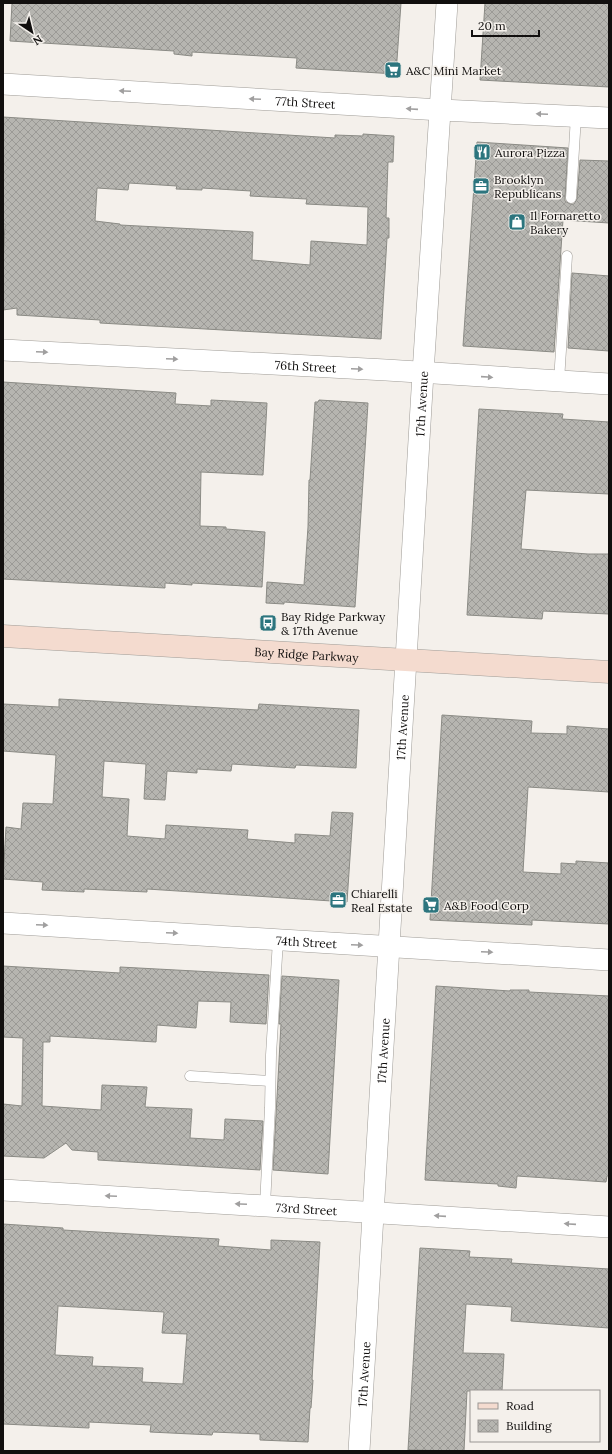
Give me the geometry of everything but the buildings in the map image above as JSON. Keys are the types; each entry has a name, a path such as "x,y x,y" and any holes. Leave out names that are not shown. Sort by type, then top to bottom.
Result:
{"main road":[{"name":"Bay Ridge Parkway","path":"3,636 609,672"}],"street":[{"name":"17th Avenue","path":"359,1451 422,373 441,110 447,3"},
{"name":"77th Street","path":"3,84 441,110 609,118"},
{"name":"76th Street","path":"3,350 609,384"},
{"name":"74th Street","path":"3,923 609,960"},
{"name":"73rd Street","path":"3,1190 609,1227"}],"lane":[{"path":"571,198 576,116"},
{"path":"559,381 567,256"},
{"path":"265,1205 278,940"},
{"path":"190,1076 270,1081"}],"place":[{"name":"A&C Mini Market","path":"393,70"},
{"name":"Aurora Pizza","path":"482,152"},
{"name":"Brooklyn Republicans","path":"481,186"},
{"name":"Il Fornaretto Bakery","path":"517,222"},
{"name":"Bay Ridge Parkway & 17th Avenue","path":"268,623"},
{"name":"Chiarelli Real Estate","path":"338,900"},
{"name":"A&B Food Corp","path":"431,905"}]}
